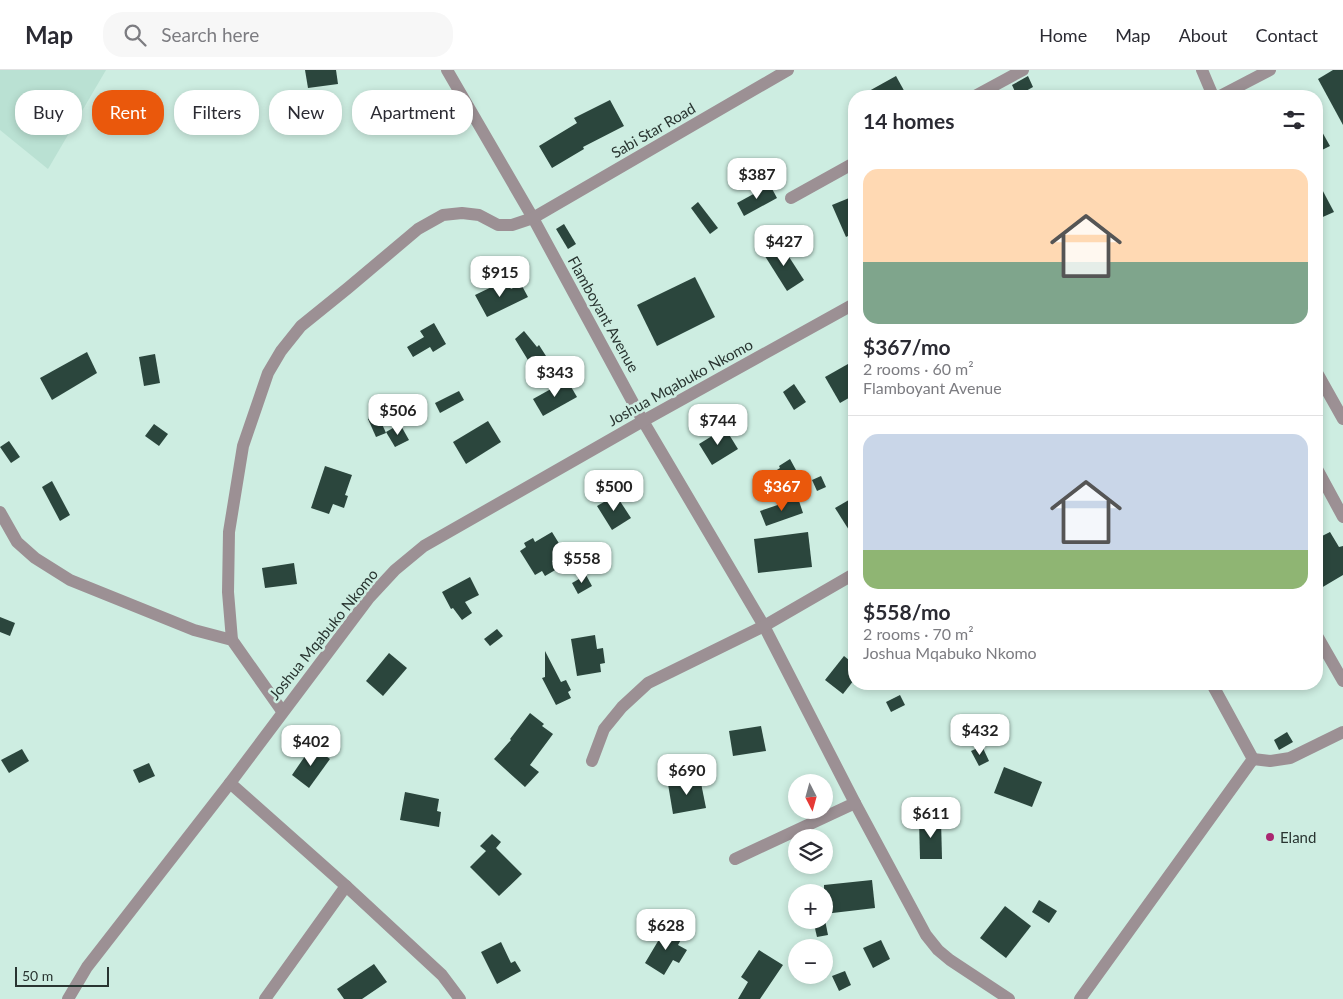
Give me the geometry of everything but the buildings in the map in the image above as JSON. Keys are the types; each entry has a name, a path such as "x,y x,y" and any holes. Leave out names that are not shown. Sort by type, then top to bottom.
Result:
{"street":[{"name":"Flamboyant Avenue","path":"447,70 533,218 643,421 764,626 855,803 926,935 938,950 950,960 1009,999"},
{"name":"Sabi Star Road","path":"232,640 228,592 229,532 241,455 268,373 280,351 301,326 418,229 443,215 462,213 479,215 498,225 512,225 533,218 788,70"},
{"path":"986,90 1023,70"},
{"path":"1202,70 1210,90"},
{"path":"1232,90 1270,70"},
{"path":"790,198 848,166"},
{"name":"Joshua Mqabuko Nkomo","path":"68,999 88,966 230,783 282,711 369,598 396,570 424,546 643,421 848,307"},
{"path":"1323,383 1343,418"},
{"path":"1323,480 1343,516"},
{"path":"0,512 17,542 35,558 70,580 194,630 232,640 282,711"},
{"path":"592,761 604,729 622,707 648,684 764,626 848,577"},
{"path":"1323,646 1343,681"},
{"path":"1215,690 1253,759"},
{"path":"1253,759 1270,761 1290,758 1343,732"},
{"path":"1080,999 1253,759"},
{"path":"230,783 346,886 442,975 460,999"},
{"path":"735,859 855,803"},
{"path":"265,999 346,886"}],"shaded area":[{"path":"0,70 106,70 94,90 92,90 92,94 82,111 82,90 15,90 15,135 68,135 48,169 0,130"}],"place":[{"name":"Eland","path":"1270,837"}]}
